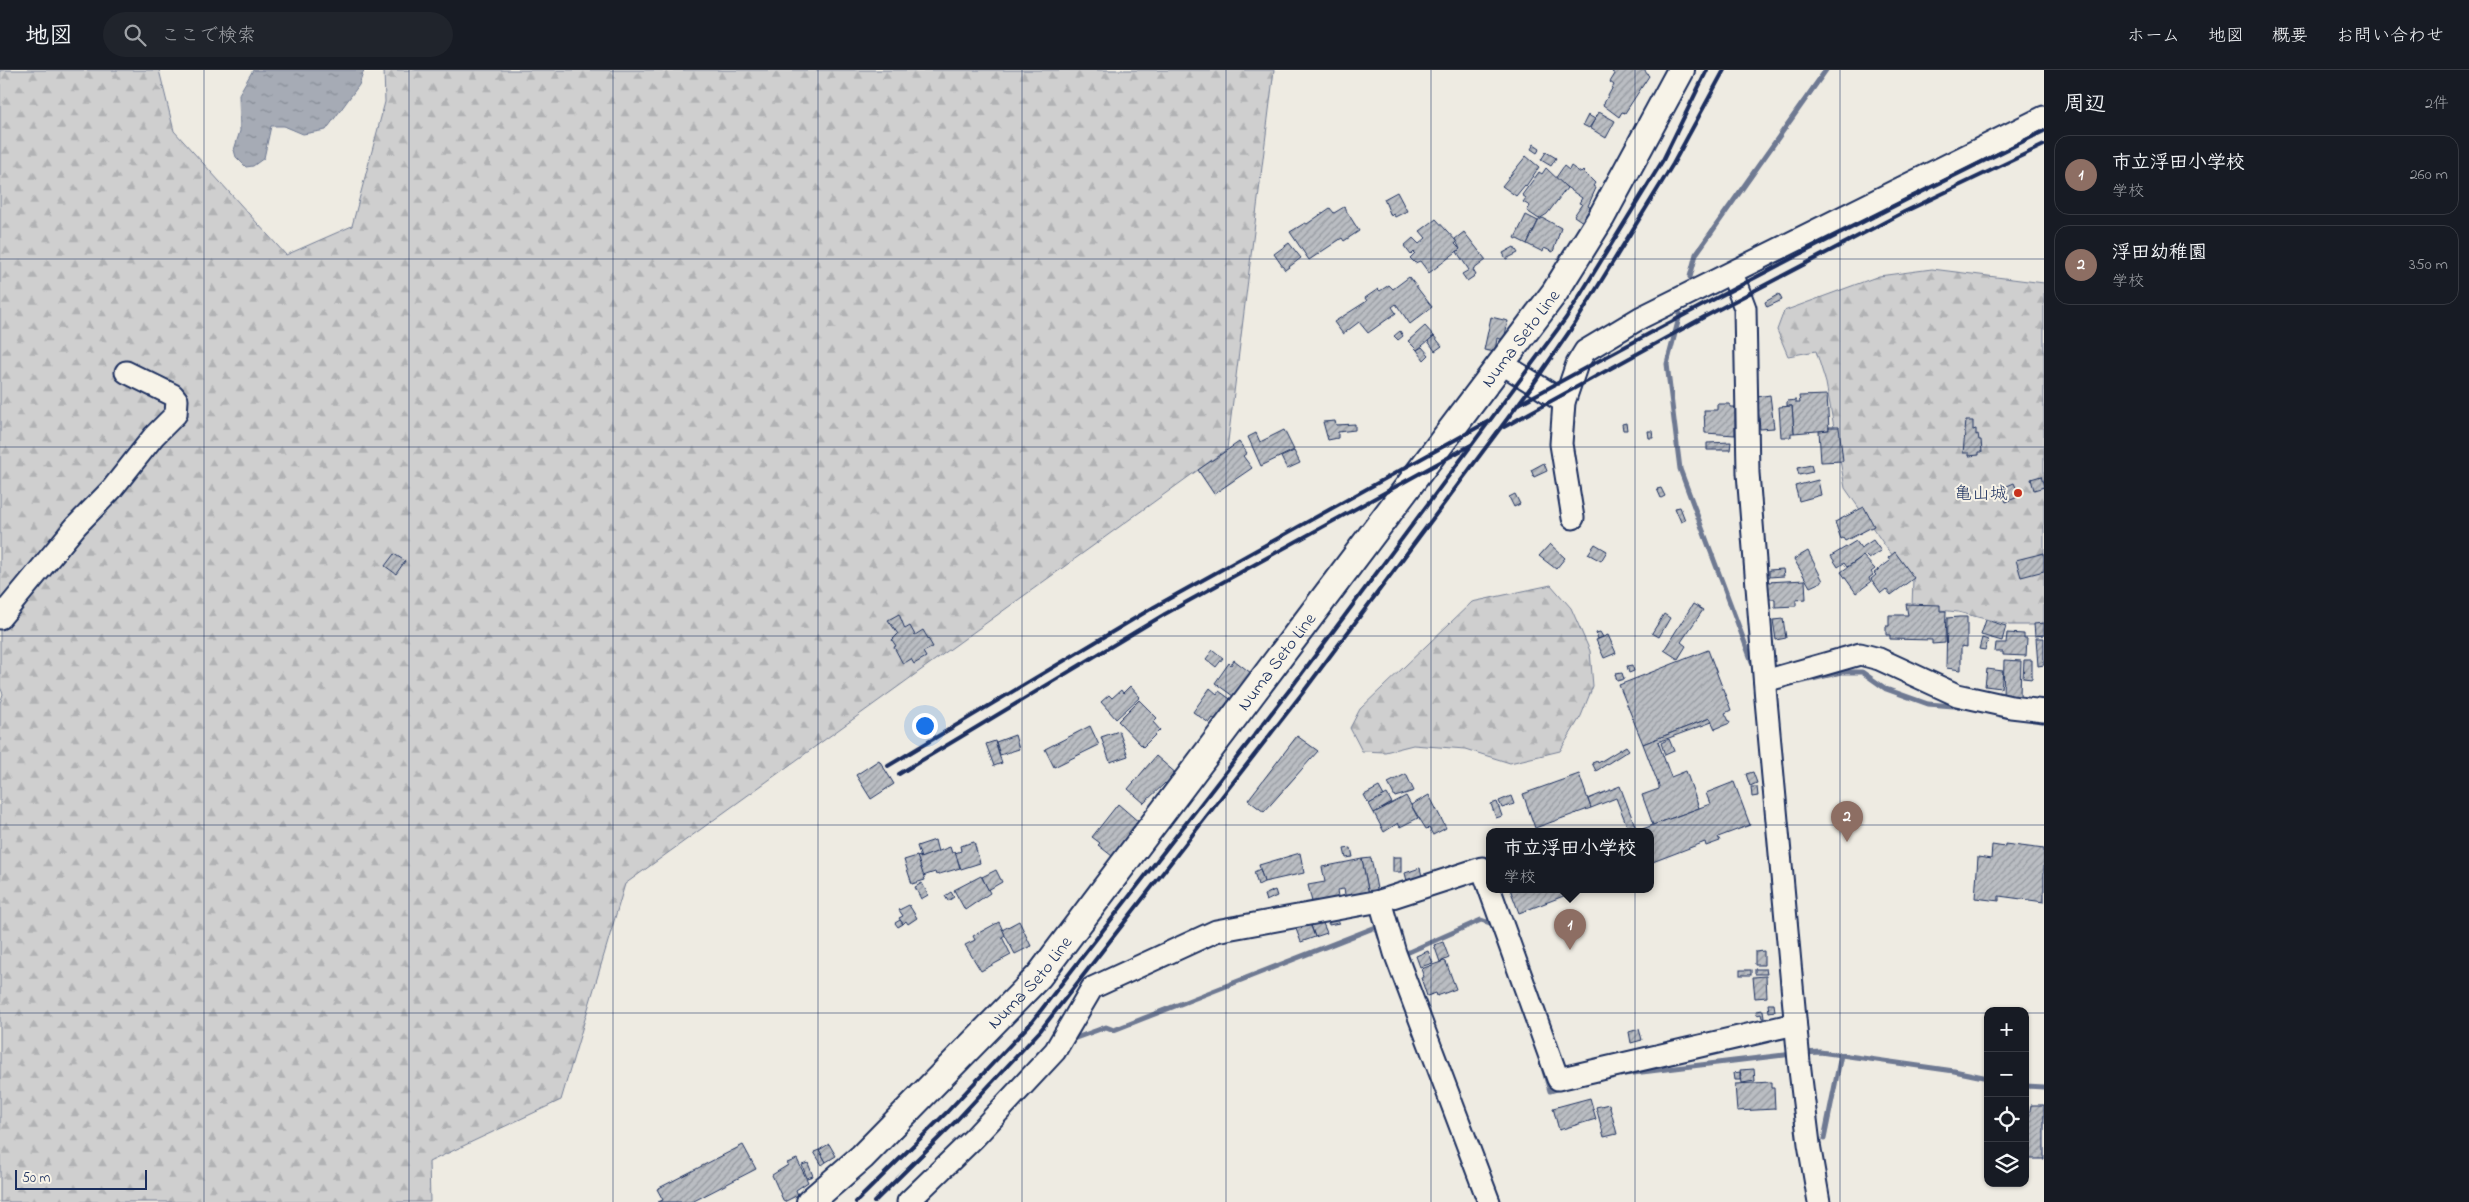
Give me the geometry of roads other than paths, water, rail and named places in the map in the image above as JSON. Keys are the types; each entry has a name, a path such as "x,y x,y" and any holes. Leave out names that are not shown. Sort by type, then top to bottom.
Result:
{"main road":[{"name":"Numa Seto Line","path":"810,1202 862,1158 1039,976 1555,292 1601,218 1680,70"}],"street":[{"path":"1573,518 1562,444 1564,402 1577,364 1585,351 1640,318 2044,117"},
{"path":"1732,273 1745,308 1748,473 1765,681 1797,1043 1809,1144 1819,1202"},
{"path":"1501,363 1564,402"},
{"path":"0,618 76,526 112,489 154,436 176,414 177,400 173,395 126,372"},
{"path":"1765,681 1860,654 1879,659 1957,695 2011,707 2044,711"},
{"path":"908,1202 974,1138 1055,1051 1092,988 1216,931 1380,901 1482,868 1486,879"},
{"path":"1491,893 1558,1079 1797,1043"},
{"path":"1380,901 1395,952 1489,1202"}],"water":[{"path":"253,70 364,70 359,85 326,130 303,134 284,126 271,126 264,158 253,166 246,167 236,157 234,150 240,131 239,94"}],"waterway":[{"path":"1690,277 1696,254 1826,70"},
{"path":"1680,314 1667,364 1680,469 1755,670"},
{"path":"1800,682 1841,672 1862,672 1886,689 1928,704 1966,707"},
{"path":"1402,955 1481,920 1496,925"},
{"path":"1073,1039 1106,1027 1114,1030 1376,927 1380,938"},
{"path":"1804,1053 1820,1052 1954,1071 1984,1077"},
{"path":"1625,1074 1793,1054"},
{"path":"1824,1139 1841,1055"},
{"path":"1541,1061 1550,1091 1560,1088"},
{"path":"2029,1086 2044,1087"}],"railway":[{"path":"856,1202 947,1112 1031,1023 1294,684 1566,318 1663,160 1707,70"},
{"path":"874,1202 956,1121 1040,1031 1304,691 1534,383 1576,322 1673,164 1724,70"},
{"path":"1521,403 1781,264 2044,131"},
{"path":"1504,427 1706,316 1904,212 2044,145"},
{"path":"888,766 1154,607 1489,421"},
{"path":"899,774 1165,614 1471,445"}],"place":[{"name":"亀山城","path":"2018,493"},
{"name":"浮田幼稚園","path":"1847,842"},
{"name":"市立浮田小学校","path":"1570,950"}]}
